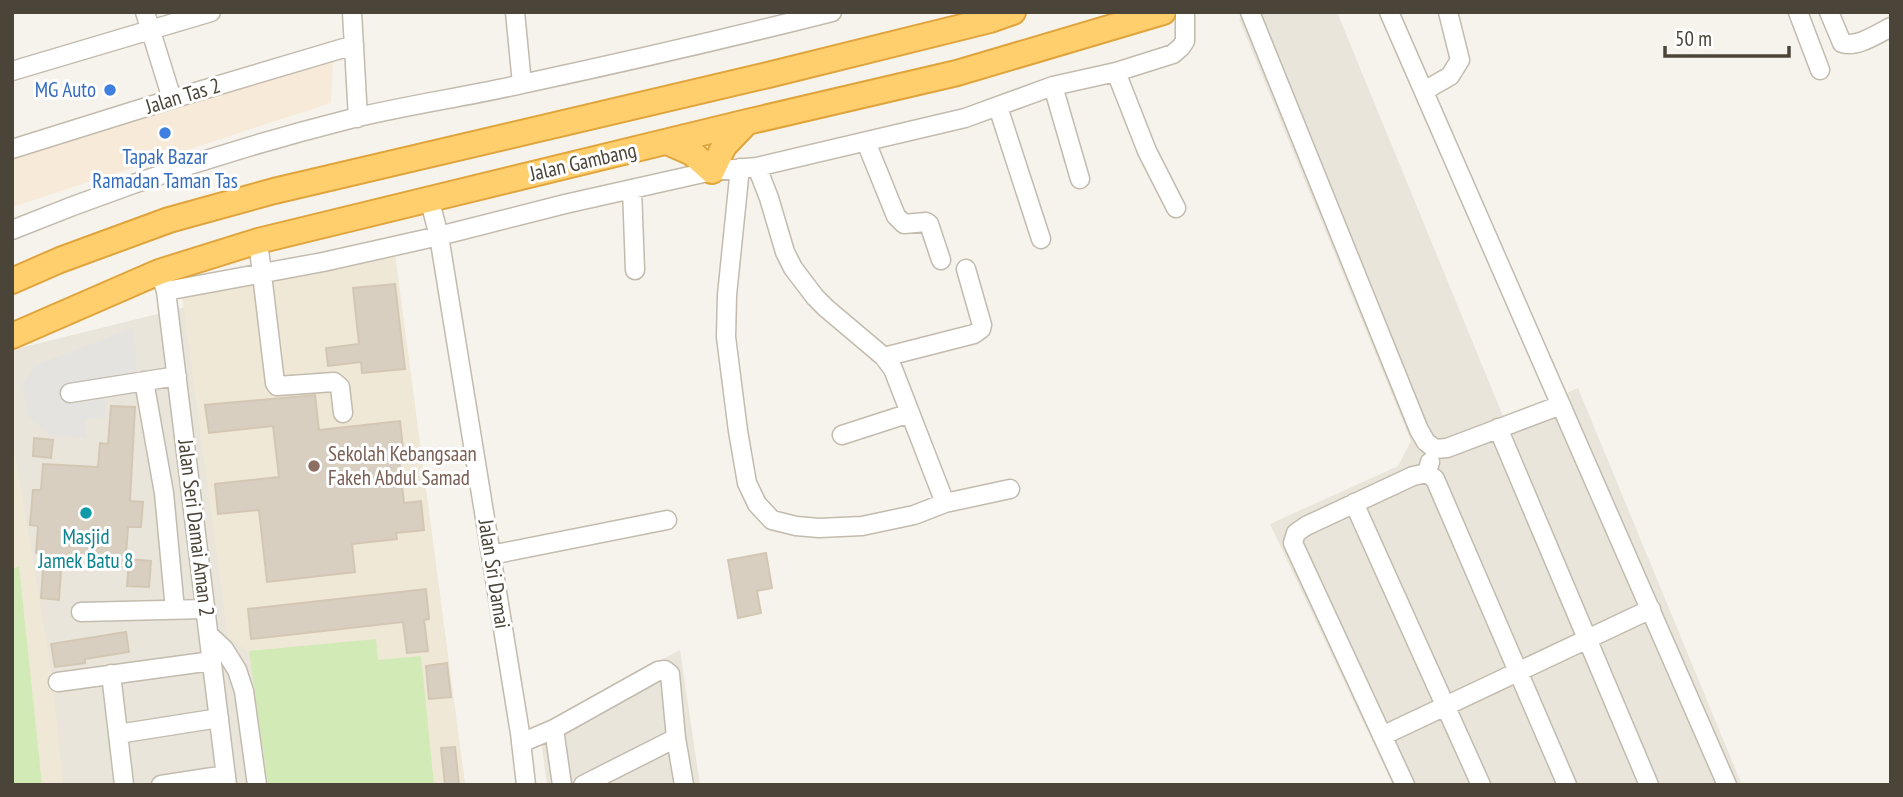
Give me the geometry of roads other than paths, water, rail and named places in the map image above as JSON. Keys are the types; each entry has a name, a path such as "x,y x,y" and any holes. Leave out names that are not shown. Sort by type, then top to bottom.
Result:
{"highway":[{"name":"Jalan Gambang","path":"19,277 169,220 274,191 768,75 1013,12"},
{"name":"Jalan Gambang","path":"12,336 163,282 258,241 747,122 957,74 1163,12"},
{"path":"667,142 692,153 712,171 724,146 747,122"}],"street":[{"path":"145,12 172,99"},
{"path":"12,71 211,12"},
{"path":"352,12 358,118"},
{"path":"515,12 522,84"},
{"path":"12,230 197,162 358,118 522,84 832,12"},
{"path":"163,282 262,273 315,264 565,204 712,171 748,167 866,142 965,118 1053,86 1116,72 1173,54 1185,41 1185,12"},
{"path":"1251,12 1426,442 1435,449 1447,448 1561,405"},
{"path":"1389,12 1727,785"},
{"path":"1424,91 1450,76 1460,60 1448,12"},
{"path":"1798,12 1820,70"},
{"path":"1829,12 1842,43 1847,45 1855,44 1891,27"},
{"name":"Jalan Tas 2","path":"12,149 354,45"},
{"path":"1116,72 1147,151 1176,208"},
{"path":"1053,86 1080,179"},
{"path":"998,107 1041,239"},
{"path":"866,142 896,216 904,224 929,224 941,260"},
{"path":"748,167 769,198 785,252 793,268 815,297 884,357 893,369 945,503"},
{"path":"748,167 727,295 726,337 747,483 757,504 772,520 819,528 874,524 945,503 1010,489"},
{"path":"632,189 635,270"},
{"name":"Jalan Sri Damai","path":"429,198 439,236 526,785"},
{"path":"258,241 275,383 277,386 334,382 340,387 342,413"},
{"path":"884,357 979,331 982,325 966,269"},
{"name":"Jalan Seri Damai Aman 2","path":"163,282 227,780"},
{"path":"70,393 177,376"},
{"path":"144,382 164,493 175,610"},
{"path":"842,435 910,413"},
{"path":"1498,428 1649,785"},
{"path":"1427,473 1435,449"},
{"path":"1405,785 1293,543 1300,530 1354,503 1427,473"},
{"path":"1427,473 1435,479 1567,785"},
{"path":"1354,503 1481,785"},
{"path":"491,555 667,520"},
{"path":"81,612 205,608"},
{"path":"1382,736 1651,610"},
{"path":"209,635 224,649 237,670 244,691 257,785"},
{"path":"58,682 212,661"},
{"path":"521,743 554,729 658,671 666,670 684,785"},
{"path":"111,674 124,785"},
{"path":"118,734 219,718"},
{"path":"554,729 562,785"},
{"path":"583,785 677,738"},
{"path":"161,785 227,780"}],"place":[{"name":"MG Auto","path":"110,90"},
{"name":"Tapak Bazar Ramadan Taman Tas","path":"165,133"},
{"name":"Sekolah Kebangsaan Fakeh Abdul Samad","path":"314,466"},
{"name":"Masjid Jamek Batu 8","path":"86,513"}]}
